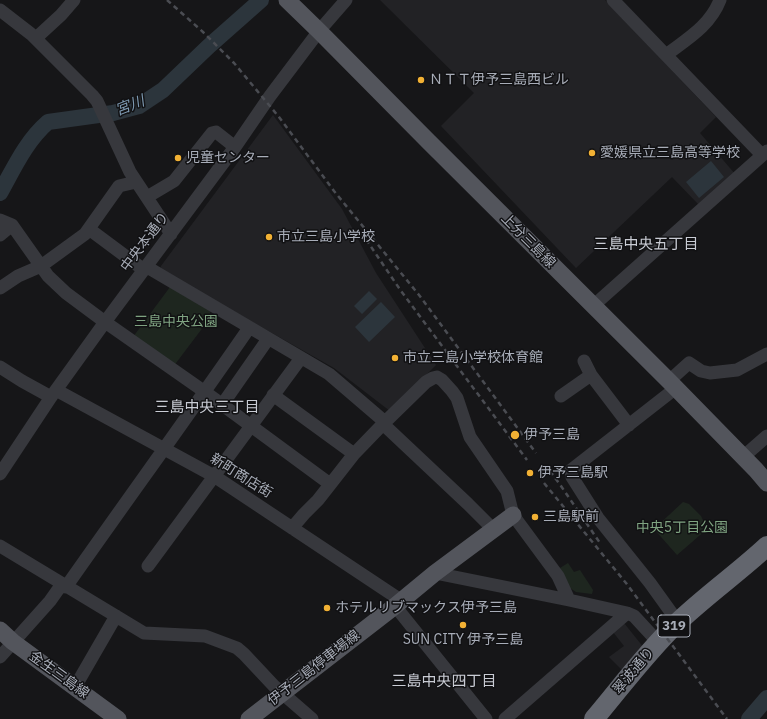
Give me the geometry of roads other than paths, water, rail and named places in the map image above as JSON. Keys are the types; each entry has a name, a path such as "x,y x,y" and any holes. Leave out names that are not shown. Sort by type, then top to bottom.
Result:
{"highway":[{"name":"翠波通り","path":"594,719 658,642 678,622 767,546"}],"main road":[{"name":"上分三島線","path":"287,0 320,31 428,142 672,384 767,483"},
{"name":"伊予三島停車場線","path":"249,719 435,573 513,515"},
{"name":"金生三島線","path":"0,630 118,719"}],"street":[{"path":"36,38 61,15 74,0"},
{"name":"中央本通り","path":"0,474 105,322 235,147 270,96 346,0"},
{"path":"593,306 765,153 613,0"},
{"path":"666,55 701,28 711,17 720,0"},
{"path":"0,10 36,38 92,94 130,172 171,234"},
{"path":"146,197 174,182 212,133 216,132 235,147"},
{"path":"0,288 18,276 41,266 85,234 120,186 136,182"},
{"path":"0,235 6,223 48,276 66,293 205,392 330,484"},
{"path":"89,228 145,268 329,374 384,423 493,529"},
{"path":"0,657 64,585 164,449 249,328"},
{"path":"222,405 268,339"},
{"path":"678,622 650,583 598,518 572,477 572,470 628,425 672,384 689,363 700,371 710,373 736,370 767,354"},
{"path":"148,566 301,358"},
{"path":"584,362 591,375 628,425"},
{"name":"新町商店街","path":"0,367 22,382 54,394 164,449 214,476 292,528 398,603 486,719"},
{"path":"561,396 591,375"},
{"path":"292,528 318,500 354,454 426,382 437,377 442,380 457,398 470,437 507,490 513,515 558,576 569,600"},
{"path":"273,395 354,454"},
{"path":"743,457 767,436"},
{"path":"0,546 144,633 205,636 234,646 244,654 274,686 283,692 310,718"},
{"path":"435,573 627,613 634,616 658,642"},
{"path":"504,719 627,613"},
{"path":"75,687 116,616"}],"waterway":[{"name":"宮川","path":"0,193 27,146 40,129 48,122 113,113 139,106 163,90 209,46 261,0"},
{"path":"749,719 767,698"}],"railway":[{"path":"167,0 203,32 234,63 279,117 334,191 419,295 536,453"},
{"path":"361,232 401,291 527,460"},
{"path":"550,471 600,543"},
{"path":"544,483 626,583 727,719"}],"place":[{"name":"ＮＴＴ伊予三島西ビル","path":"421,80"},
{"name":"愛媛県立三島高等学校","path":"592,153"},
{"name":"児童センター","path":"178,158"},
{"name":"市立三島小学校","path":"269,237"},
{"name":"市立三島小学校体育館","path":"395,358"},
{"name":"伊予三島","path":"515,435"},
{"name":"伊予三島駅","path":"530,473"},
{"name":"三島駅前","path":"535,517"},
{"name":"ホテルリブマックス伊予三島","path":"327,608"},
{"name":"SUN CITY 伊予三島","path":"463,625"}],"district":[{"name":"三島中央五丁目","path":"646,245"},
{"name":"三島中央三丁目","path":"207,408"},
{"name":"三島中央四丁目","path":"444,682"}],"park label":[{"name":"三島中央公園","path":"176,322"},
{"name":"中央5丁目公園","path":"682,528"}]}
